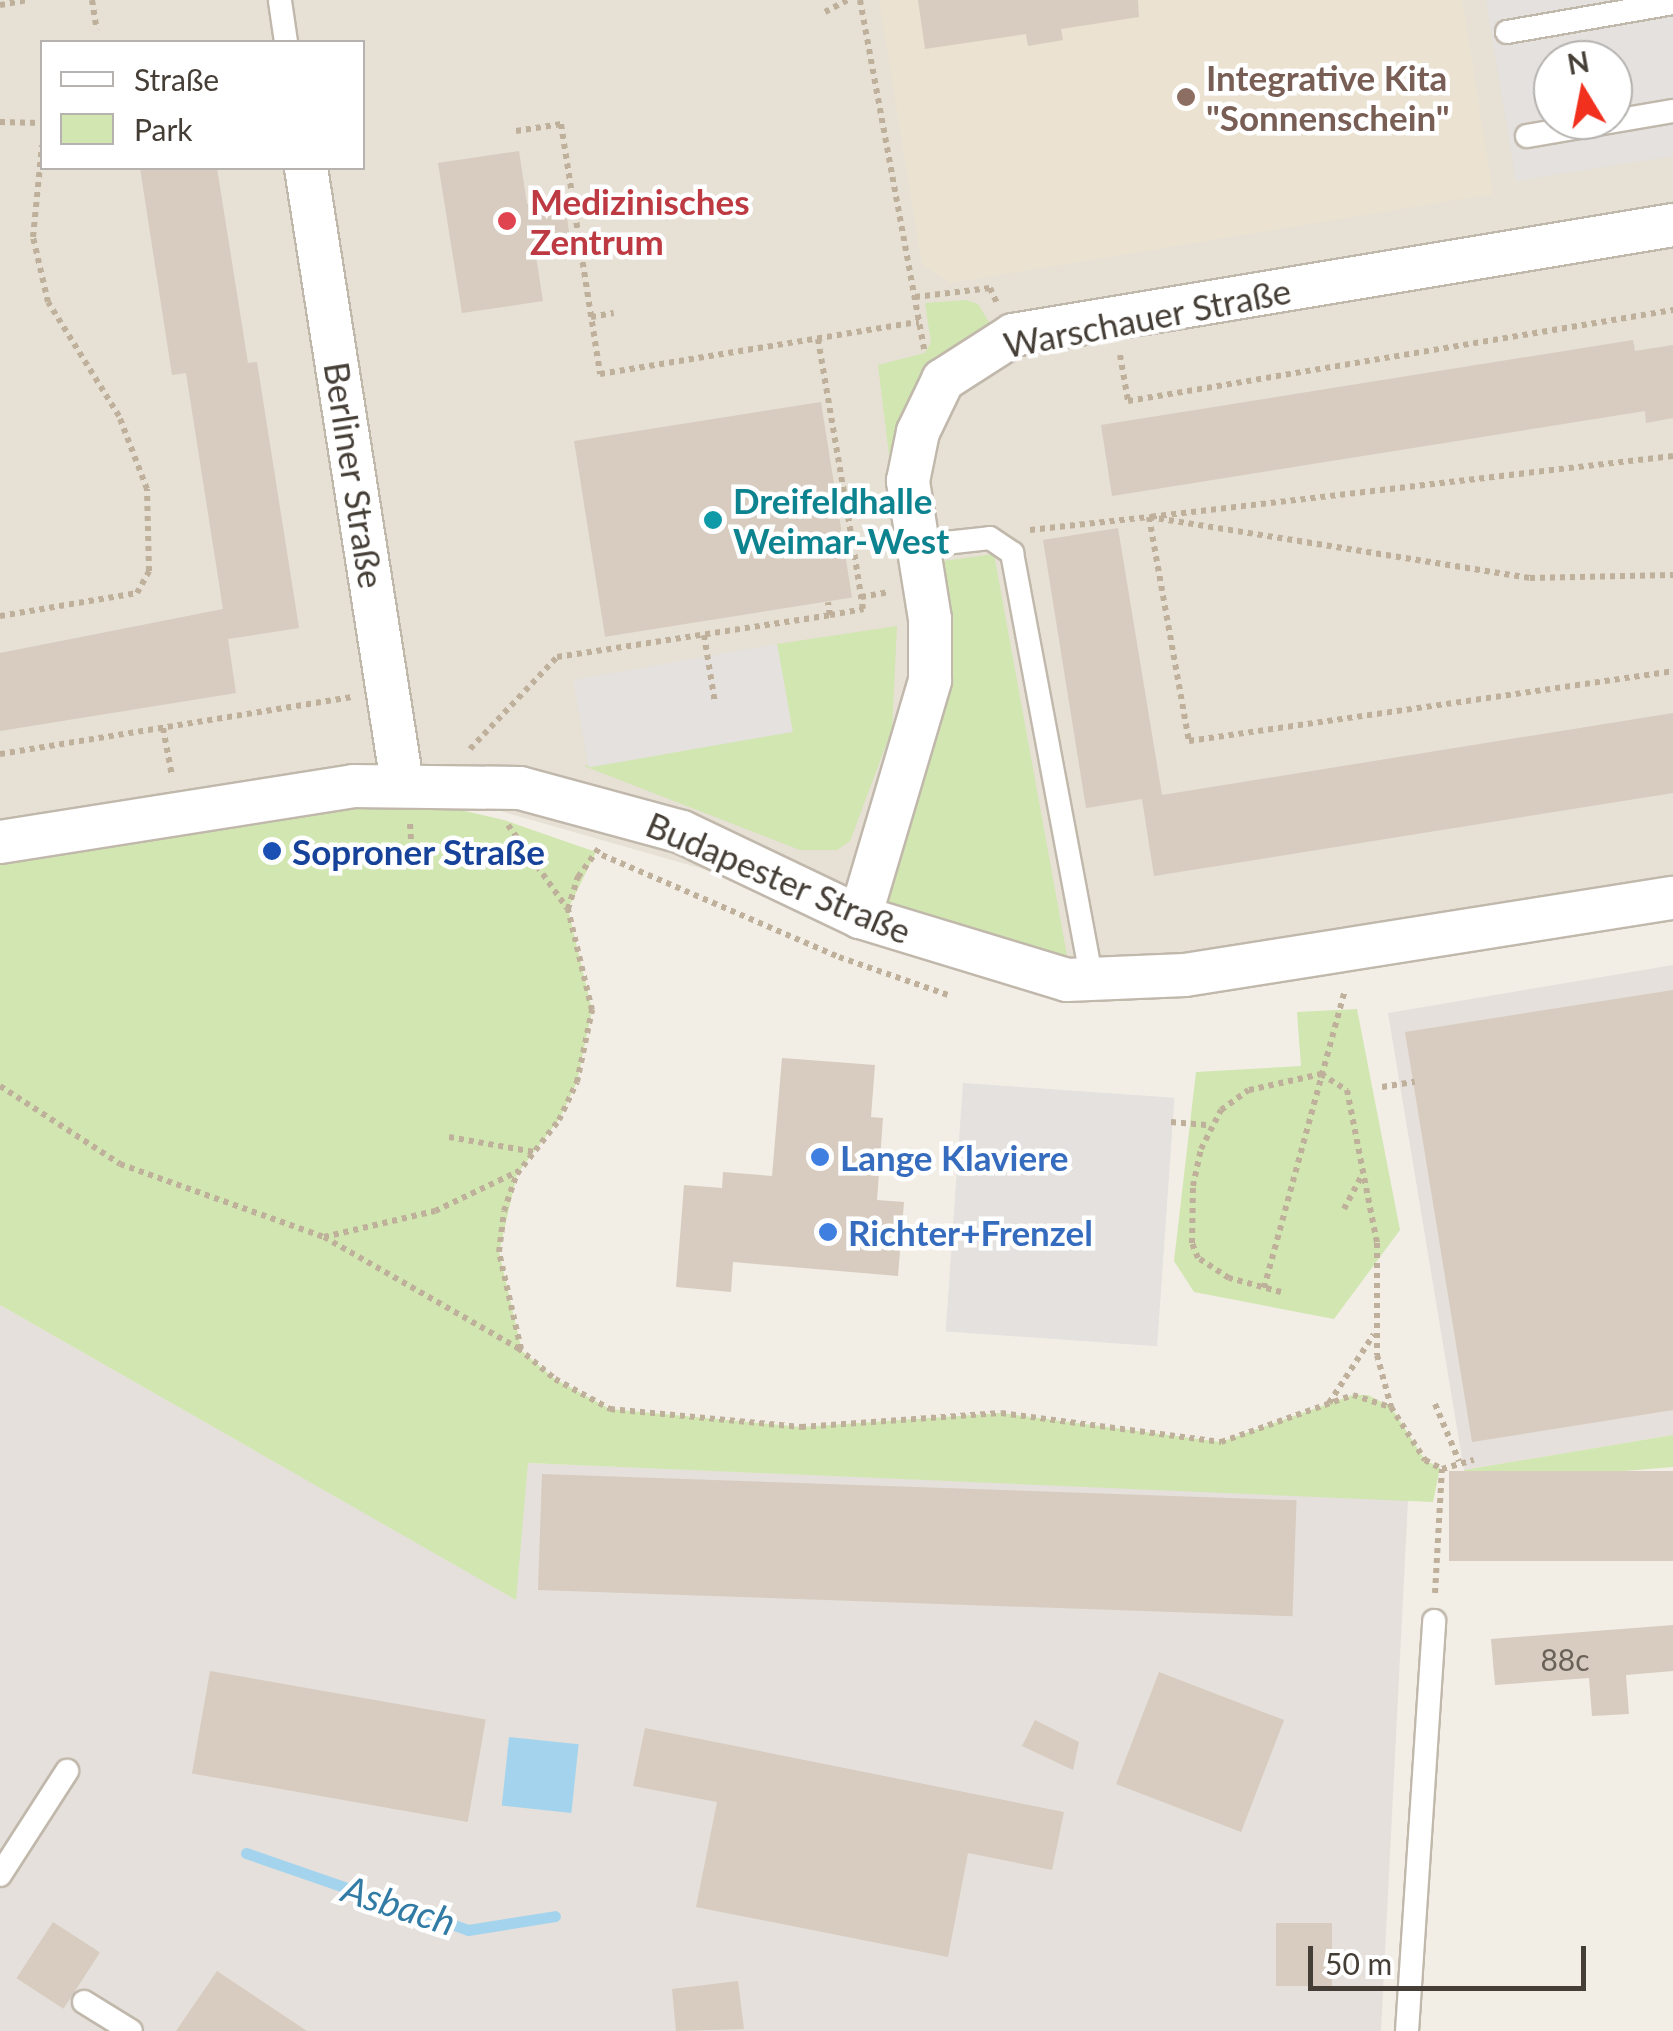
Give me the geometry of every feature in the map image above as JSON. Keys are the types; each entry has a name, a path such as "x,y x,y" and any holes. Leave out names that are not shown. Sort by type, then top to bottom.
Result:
{"street":[{"name":"Berliner Straße","path":"306,170 402,784"},
{"name":"Warschauer Straße","path":"860,918 930,680 930,619 908,482 918,432 943,380 1014,335 1673,225"},
{"name":"Budapester Straße","path":"0,842 402,784 520,788 620,812 682,832 860,918 1067,980 1185,975 1673,898"}],"lane":[{"path":"280,1 286,40"},
{"path":"1507,32 1673,3"},
{"path":"1527,136 1673,111"},
{"path":"918,546 990,538 1012,554 1092,980"},
{"path":"1407,2031 1434,1621"},
{"path":"0,1876 68,1771"},
{"path":"84,2002 131,2031"}],"path":[{"path":"0,4 28,0"},
{"path":"92,0 96,30"},
{"path":"824,12 848,0"},
{"path":"860,0 925,353"},
{"path":"0,122 40,123"},
{"path":"516,131 561,124 600,374 919,322"},
{"path":"0,616 137,593 149,571 147,489 119,416 48,302 33,237 40,165"},
{"path":"915,297 990,288 1014,335"},
{"path":"1114,318 1128,400 1673,310"},
{"path":"591,317 614,313"},
{"path":"467,784 470,750 556,657 863,609 818,339"},
{"path":"990,538 1088,519 1149,518 1673,456"},
{"path":"1149,518 1530,578 1673,575"},
{"path":"1149,518 1188,742 1673,671"},
{"path":"854,545 918,546"},
{"path":"861,597 894,591"},
{"path":"828,602 830,615"},
{"path":"704,634 715,702"},
{"path":"0,754 389,691"},
{"path":"163,728 178,814"},
{"path":"568,909 578,877 620,812"},
{"path":"522,826 504,820 568,909 592,1010 577,1082 520,1170 504,1211 499,1252 522,1350"},
{"path":"578,846 838,957 948,995"},
{"path":"1264,1288 1345,992"},
{"path":"1281,1292 1210,1269 1192,1242 1193,1186 1210,1125 1249,1090 1321,1074 1347,1090 1377,1242 1376,1330 1390,1406 1424,1460 1442,1469"},
{"path":"1382,1086 1415,1082"},
{"path":"0,1086 120,1164 324,1238 522,1350 555,1379 610,1408 800,1427 1000,1413 1221,1442 1328,1404 1368,1396 1390,1406"},
{"path":"1171,1122 1210,1125"},
{"path":"449,1138 534,1152"},
{"path":"324,1238 435,1212 520,1170"},
{"path":"1344,1209 1362,1173"},
{"path":"1328,1404 1376,1330"},
{"path":"1434,1404 1459,1461"},
{"path":"1442,1469 1459,1461 1474,1460"},
{"path":"1434,1621 1442,1469"}],"shaded area":[{"path":"0,0 1673,0 1673,881 1092,980 402,783 0,845"},
{"name":"Integrative Kita \"Sonnenschein\"","path":"879,0 1462,0 1493,194 951,283 922,264"},
{"path":"1486,0 1673,0 1673,156 1516,181"},
{"path":"777,644 792,732 589,768 573,680"},
{"path":"1673,965 1673,1435 1464,1470 1388,1013"},
{"path":"963,1083 1174,1098 1157,1346 946,1331"},
{"path":"0,1305 515,1599 527,1463 1408,1500 1381,2031 0,2031"}],"green space":[{"path":"966,300 978,304 990,324 947,353 892,479 878,365 925,353 931,342 925,303"},
{"path":"994,554 1068,961 879,911 936,562"},
{"path":"897,626 892,729 850,841 837,850 800,850 584,766 793,732 777,644"},
{"path":"417,800 504,820 596,852 568,909 592,1010 577,1082 560,1118 517,1174 499,1252 522,1351 555,1379 610,1409 801,1427 1001,1413 1221,1442 1353,1395 1368,1395 1391,1407 1425,1460 1440,1468 1433,1502 528,1463 516,1600 0,1305 0,858 353,801"},
{"path":"1357,1009 1400,1230 1334,1319 1194,1292 1174,1261 1196,1072 1301,1066 1297,1012"},
{"path":"1673,1435 1673,1467 1466,1484 1464,1470"}],"water":[{"path":"509,1737 579,1744 571,1813 502,1806"}],"building":[{"path":"918,0 1138,0 1139,17 1061,29 1063,40 1028,46 1026,34 925,49"},
{"name":"Medizinisches Zentrum","path":"519,151 527,204 564,198 570,238 534,244 543,301 462,313 438,163"},
{"path":"140,170 217,170 248,363 257,362 299,628 228,639 236,693 0,731 0,653 223,609 186,373 172,375"},
{"path":"1633,340 1635,351 1673,345 1673,418 1646,423 1645,411 1112,496 1101,425"},
{"name":"Dreifeldhalle Weimar-West","path":"821,402 852,598 605,637 574,441"},
{"path":"1118,528 1162,795 1673,713 1673,793 1154,876 1142,799 1086,808 1043,540"},
{"path":"1673,990 1673,1410 1472,1442 1405,1032"},
{"path":"782,1058 875,1065 871,1117 883,1118 877,1200 904,1202 898,1276 733,1262 731,1292 676,1287 684,1185 722,1188 723,1172 772,1176"},
{"path":"1449,1471 1673,1471 1673,1561 1449,1561"},
{"path":"542,1474 1297,1500 1292,1616 538,1590"},
{"path":"1673,1625 1673,1671 1626,1675 1629,1714 1592,1716 1589,1678 1495,1685 1491,1639"},
{"path":"210,1671 486,1720 468,1822 192,1773"},
{"path":"1159,1672 1284,1720 1241,1832 1116,1784"},
{"path":"1035,1720 1079,1742 1073,1770 1022,1746"},
{"path":"645,1728 1064,1812 1052,1870 968,1853 948,1957 696,1907 717,1802 633,1786"},
{"path":"53,1922 100,1952 63,2009 17,1978"},
{"path":"1276,1923 1332,1923 1332,1986 1276,1986"},
{"path":"217,1971 307,2031 176,2031"},
{"path":"738,1981 744,2029 676,2031 672,1989"}],"waterway":[{"name":"Asbach","path":"246,1853 468,1930 555,1916"}],"place":[{"name":"Integrative Kita \"Sonnenschein\"","path":"1186,97"},
{"name":"Medizinisches Zentrum","path":"507,221"},
{"name":"Dreifeldhalle Weimar-West","path":"713,520"},
{"name":"Soproner Straße","path":"272,851"},
{"name":"Lange Klaviere","path":"820,1157"},
{"name":"Richter+Frenzel","path":"828,1232"}]}
